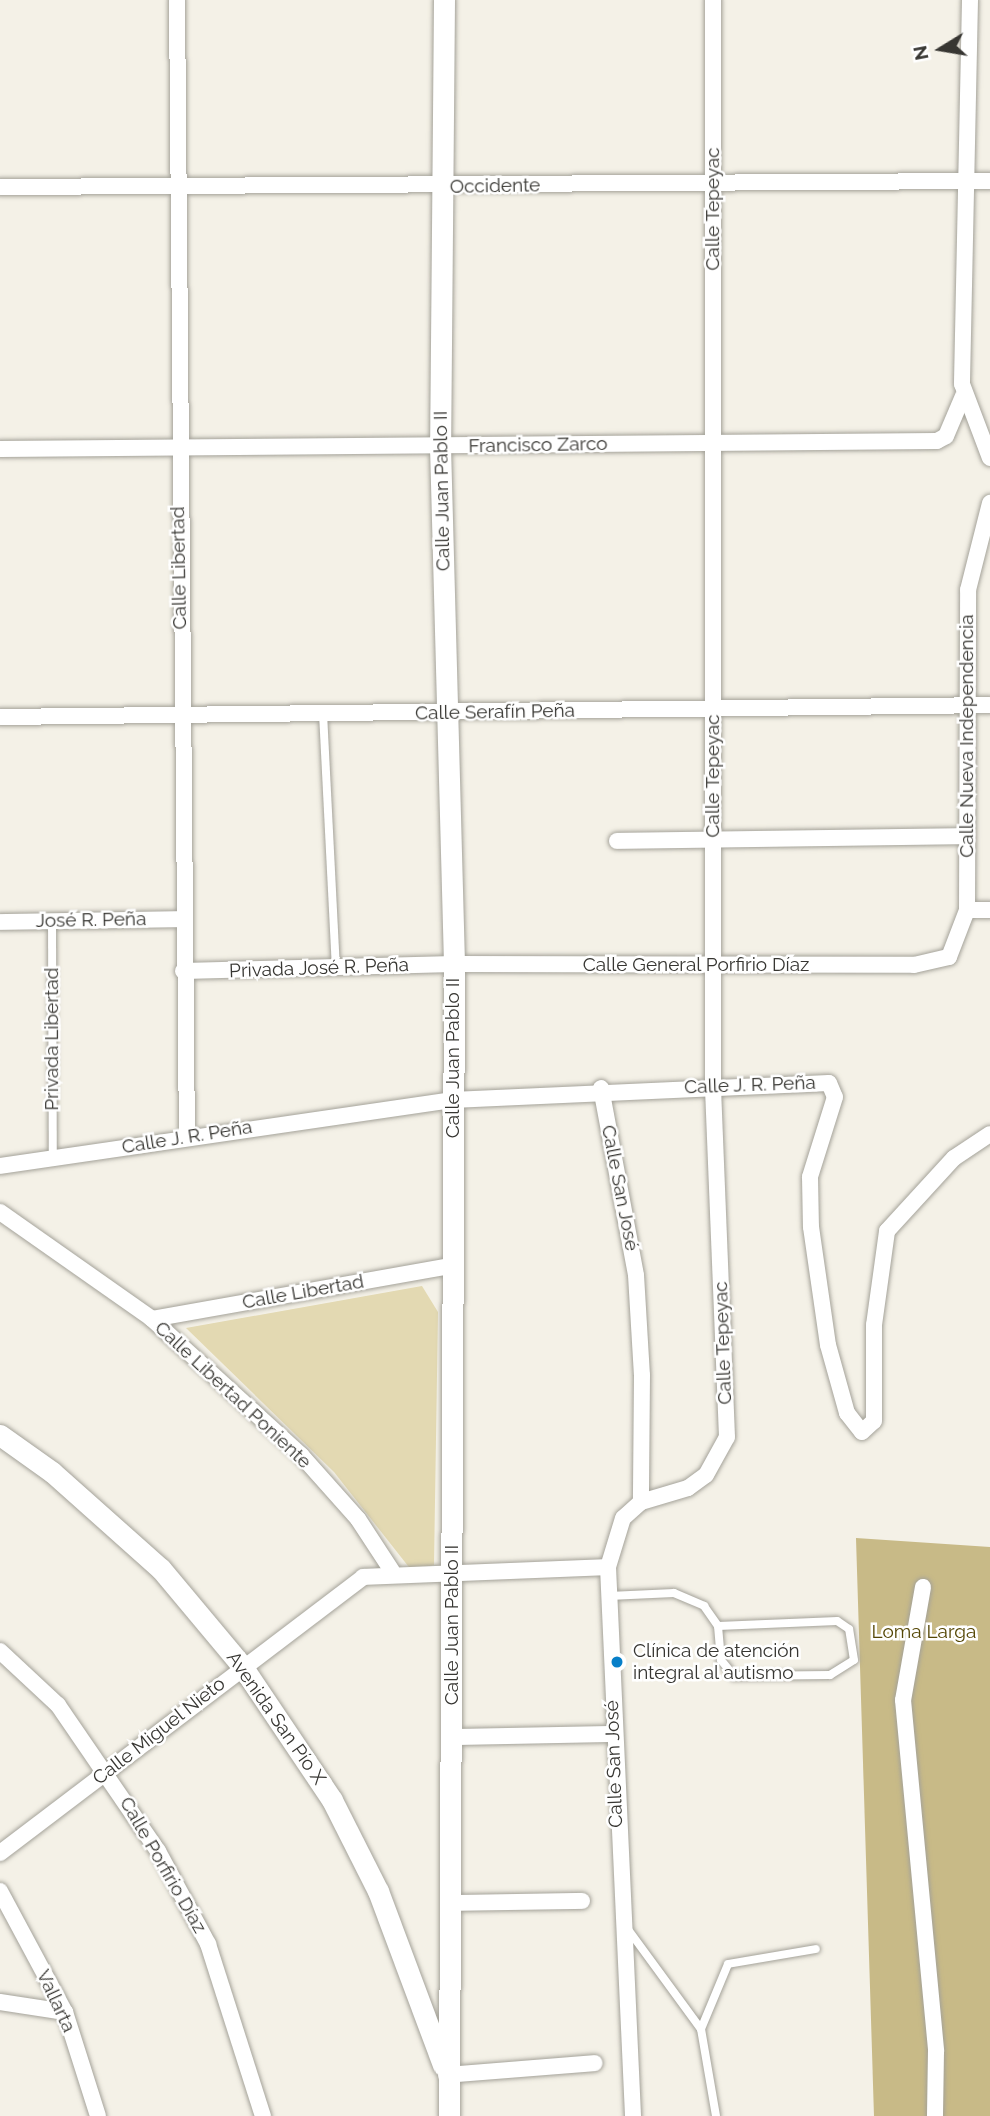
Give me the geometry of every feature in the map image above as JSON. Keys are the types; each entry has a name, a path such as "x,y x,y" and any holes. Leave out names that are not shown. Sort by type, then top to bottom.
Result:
{"street":[{"name":"Calle Libertad","path":"177,0 182,919 187,1136"},
{"name":"Calle Juan Pablo II","path":"444,0 440,446 454,964 451,1903 446,2075 449,2116"},
{"name":"Calle Tepeyac","path":"641,1502 688,1488 706,1475 727,1437 713,1088 713,0"},
{"path":"970,0 963,183 963,396 985,436 990,458"},
{"name":"Occidente","path":"0,187 443,187 990,181"},
{"name":"Francisco Zarco","path":"0,449 937,441 946,436 963,396"},
{"name":"Calle Nueva Independencia","path":"938,961 956,948 967,910 968,590 990,503"},
{"name":"Calle Serafín Peña","path":"0,717 990,705"},
{"path":"617,841 713,843 967,836"},
{"path":"967,910 990,910"},
{"name":"José R. Peña","path":"0,922 182,919"},
{"name":"Calle General Porfirio Díaz","path":"454,964 713,965 938,961"},
{"name":"Privada José R. Peña","path":"183,971 454,964"},
{"name":"Calle J. R. Peña","path":"0,1166 187,1136 452,1100 601,1088 832,1085 834,1108 816,1155 809,1203 828,1345 847,1412 862,1432 874,1421 874,1325 887,1231 954,1158 990,1134"},
{"name":"Calle San José","path":"601,1088 636,1275 641,1502 623,1518 608,1567 620,1918 634,2116"},
{"name":"Calle Libertad Poniente","path":"0,1212 152,1319 301,1455 358,1519 391,1571"},
{"name":"Calle Libertad","path":"152,1319 454,1265"},
{"name":"Avenida San Pío X","path":"0,1435 161,1569 242,1666 332,1800 378,1891 446,2075"},
{"path":"391,1571 608,1567"},
{"name":"Calle Miguel Nieto","path":"0,1853 342,1589 391,1571"},
{"path":"923,1587 903,1700 936,2051 935,2116"},
{"name":"Calle Porfirio Díaz","path":"0,1651 58,1705 108,1771 208,1944 263,2116"},
{"path":"452,1737 614,1734"},
{"name":"Vallarta","path":"0,1891 65,2012 98,2116"},
{"path":"451,1903 582,1901"},
{"path":"0,2003 65,2012"},
{"path":"446,2075 595,2063"}],"lane":[{"path":"323,713 336,968"},
{"name":"Privada Libertad","path":"52,921 53,1158"},
{"path":"609,1596 674,1593 704,1605 718,1626 721,1660 733,1676 830,1675 854,1660 849,1629 837,1621 718,1626"},
{"path":"620,1918 701,2029 716,2116"},
{"path":"701,2029 728,1964 816,1949"}],"shaded area":[{"path":"422,1286 438,1312 434,1565 412,1571 334,1472 186,1328"}],"green space":[{"name":"Loma Larga","path":"856,1538 990,1547 990,2116 874,2116"}],"place":[{"name":"Clínica de atención integral al autismo","path":"617,1662"}]}
